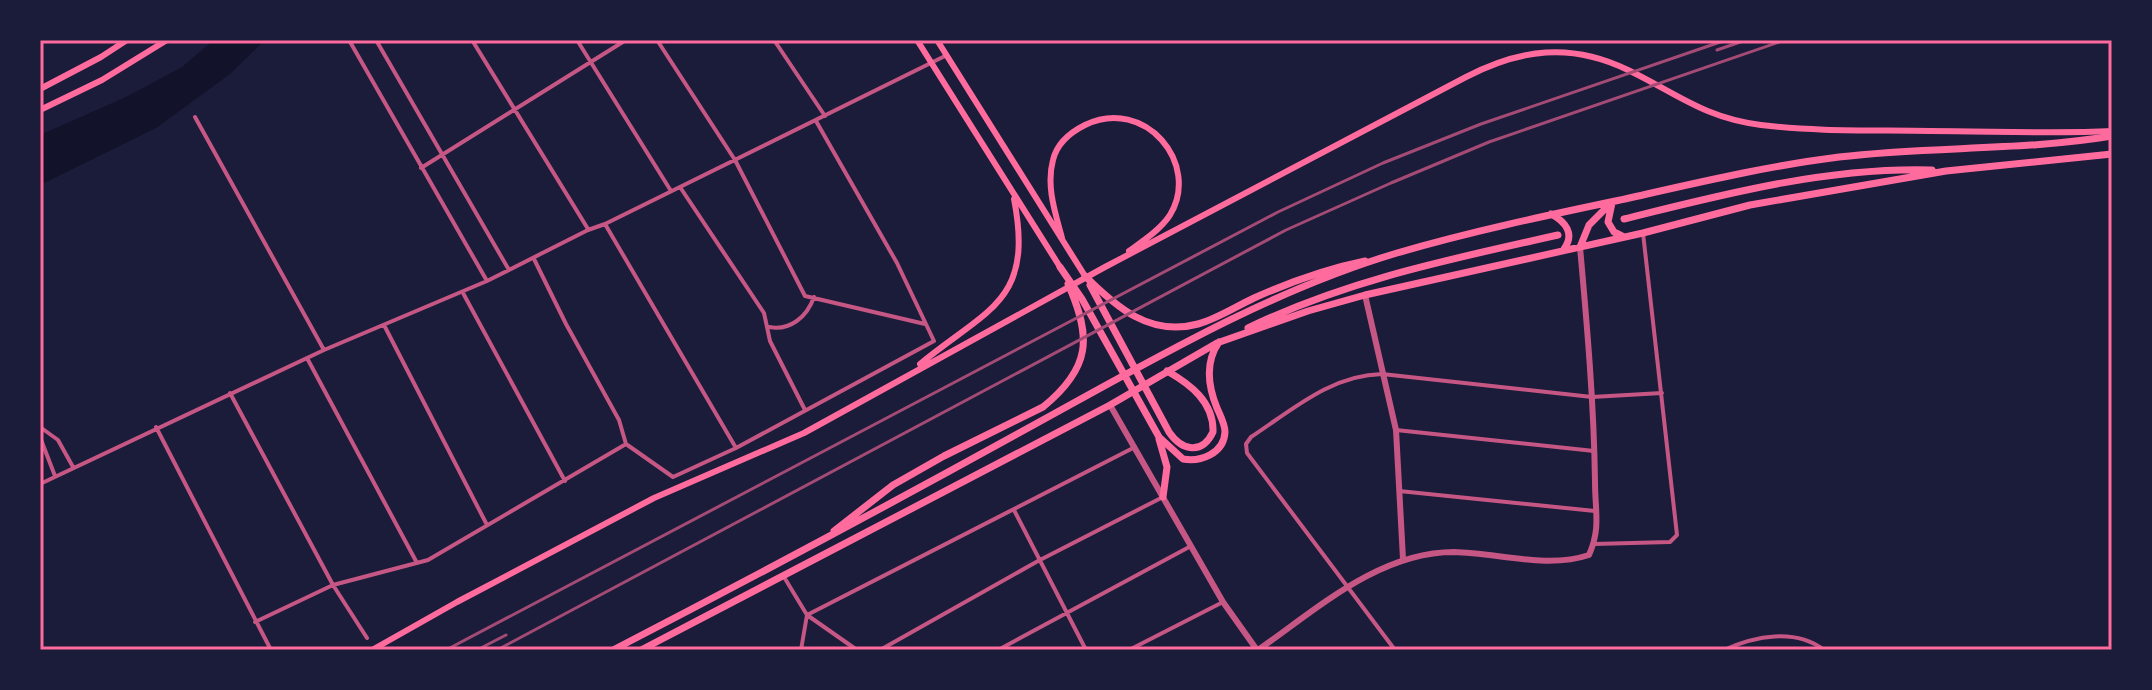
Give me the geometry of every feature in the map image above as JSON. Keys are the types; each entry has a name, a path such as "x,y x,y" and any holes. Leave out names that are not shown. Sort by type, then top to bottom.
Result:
{"main road":[{"path":"40,89 127,40"},
{"path":"40,110 102,80 167,40"},
{"path":"917,40 1013,196 1082,299 1159,437 1167,467 1163,497"},
{"path":"937,40 1085,276 1169,432 1182,446 1195,449 1207,442 1213,432 1208,407 1193,389 1167,371"},
{"path":"372,650 654,498 804,433 1105,267 1507,58 1541,51 1570,53 1610,62 1696,108 1757,125 1823,130 2112,133"},
{"path":"1062,238 1050,189 1053,161 1065,139 1077,129 1106,117 1133,119 1146,126 1167,147 1177,171 1177,193 1171,214 1152,235 1105,267"},
{"path":"1085,276 1133,318 1174,328 1196,325 1276,288 1329,269 1551,214 1768,168 1839,157 1929,149 2019,146 2112,133"},
{"path":"1217,343 1365,295 1643,233 1750,205 1946,171 2112,154"},
{"path":"1624,219 1795,180 1894,169 1946,171"},
{"path":"906,376 996,306 1017,268 1020,233 1013,196"},
{"path":"1613,201 1608,222 1614,232 1622,236"},
{"path":"1580,247 1589,225 1613,201"},
{"path":"1551,214 1561,220 1569,231 1570,239 1564,249"},
{"path":"641,650 1110,405 1217,343 1269,318 1399,271 1558,235"},
{"path":"613,650 814,546 1159,355 1279,296 1394,254"},
{"path":"814,546 893,485 1043,407 1069,382 1084,348 1082,317 1060,267"},
{"path":"1159,437 1183,459 1200,460 1221,445 1225,431 1211,393 1209,368 1217,343"}],"street":[{"path":"349,40 487,281"},
{"path":"376,40 509,271"},
{"path":"472,40 588,230"},
{"path":"577,40 672,191"},
{"path":"421,168 626,40"},
{"path":"657,40 735,160 805,296 925,324"},
{"path":"774,40 825,116"},
{"path":"40,484 324,350 509,271 947,55"},
{"path":"195,117 324,350"},
{"path":"534,259 619,420 626,444 673,477 736,448 934,341 897,263 816,121"},
{"path":"680,187 764,313 770,341 806,411"},
{"path":"605,224 736,448"},
{"path":"1594,544 1670,542 1676,537 1643,233"},
{"path":"1110,405 1223,602 1258,650 1349,587 1403,559 1452,552 1570,561 1589,555 1598,535 1592,397 1580,247"},
{"path":"463,292 565,481"},
{"path":"1365,295 1396,430 1403,559"},
{"path":"769,327 781,329 795,323 809,309 814,297"},
{"path":"384,325 487,525"},
{"path":"307,358 417,563"},
{"path":"1395,650 1247,453 1246,444 1251,437 1329,385 1359,374 1592,397 1662,393"},
{"path":"230,393 333,585 367,638"},
{"path":"40,427 58,440 73,467"},
{"path":"156,427 271,650"},
{"path":"1396,430 1594,451"},
{"path":"40,437 55,476"},
{"path":"255,622 333,585 428,560 626,444"},
{"path":"807,615 1135,447"},
{"path":"1399,491 1595,511"},
{"path":"880,650 1038,561 1163,497"},
{"path":"1014,509 1086,650"},
{"path":"998,650 1191,546"},
{"path":"783,575 807,615 857,650"},
{"path":"1129,650 1223,602"},
{"path":"801,650 807,615"},
{"path":"1724,650 1749,640 1776,636 1812,643 1824,650"}],"shaded area":[{"path":"214,40 265,40 230,74 156,128 40,185 40,135 126,97 182,67"}],"railway":[{"path":"446,650 1278,212 1383,163 1481,124 1726,40"},
{"path":"1717,50 1746,40"},
{"path":"497,650 1286,230 1489,142 1785,40"},
{"path":"477,650 506,635"}]}
